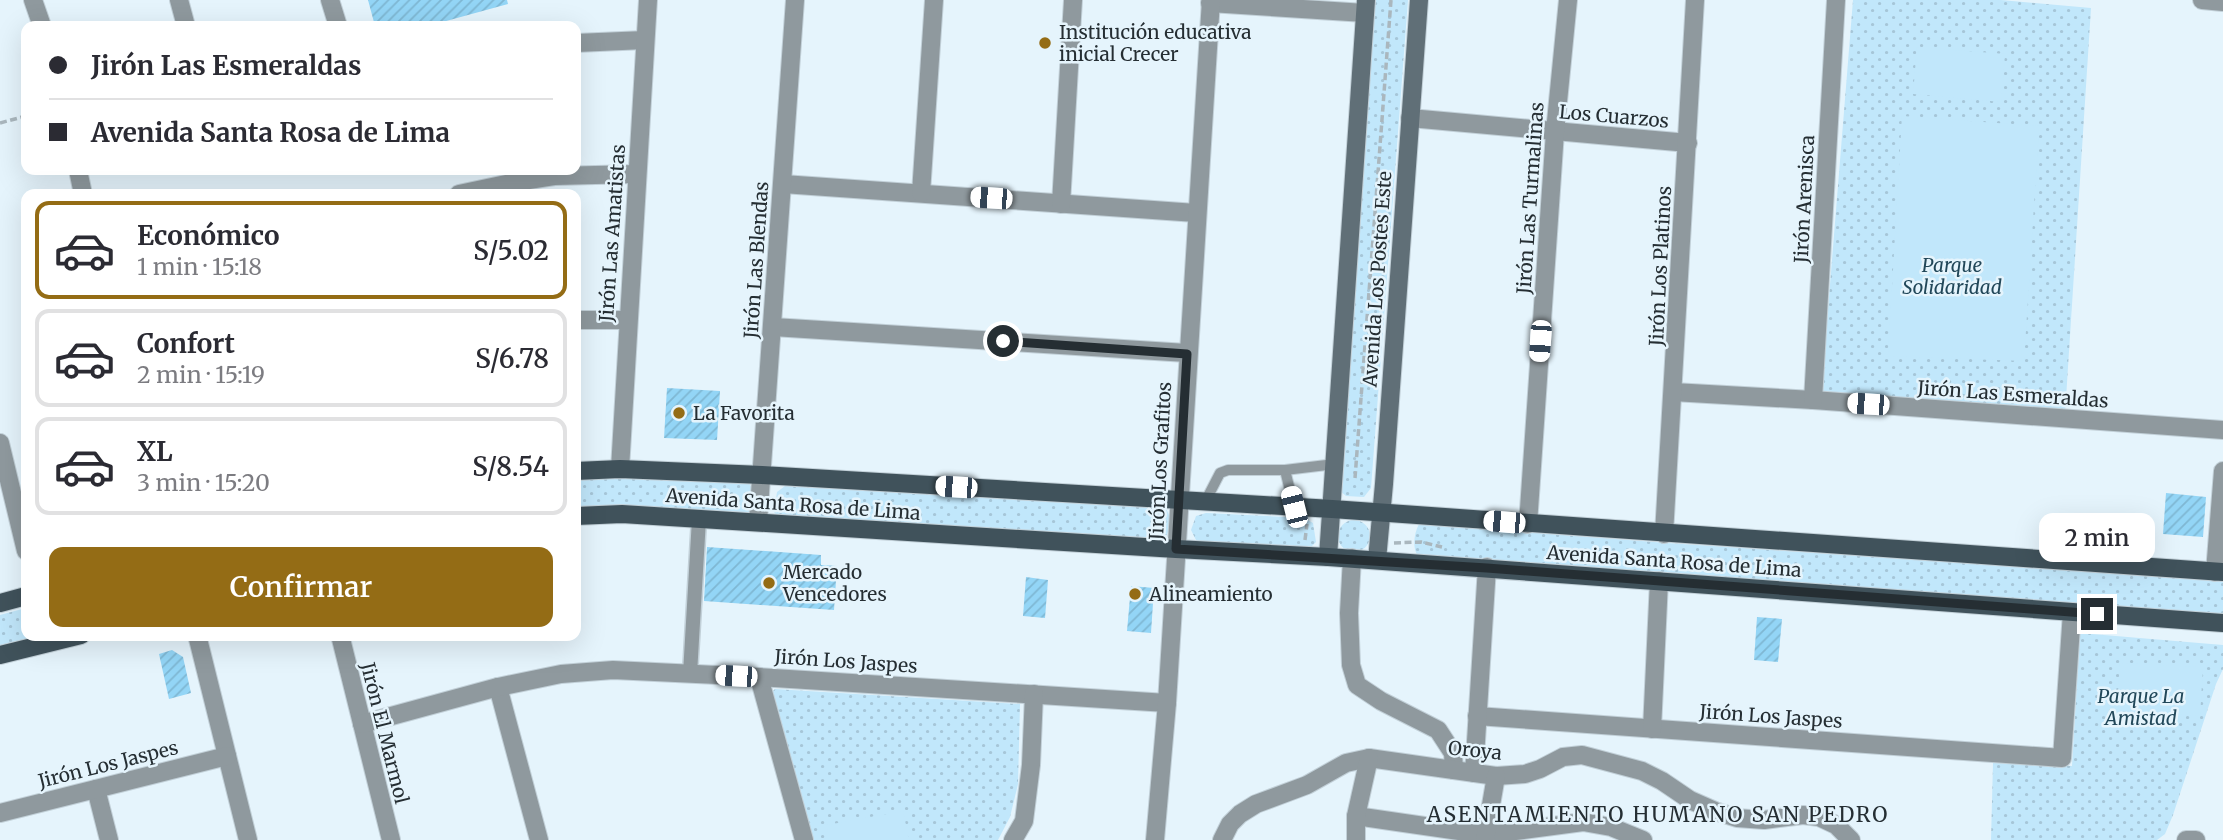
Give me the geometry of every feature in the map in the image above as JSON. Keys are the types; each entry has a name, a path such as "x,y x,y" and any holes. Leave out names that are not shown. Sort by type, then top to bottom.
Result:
{"main road":[{"name":"Avenida Los Postes Este","path":"1377,560 1419,0"},
{"name":"Avenida Los Postes Este","path":"1328,557 1366,7"},
{"name":"Avenida Santa Rosa de Lima","path":"581,471 620,469 762,475 1381,512 2219,572"},
{"name":"Avenida Santa Rosa de Lima","path":"581,516 622,514 1352,558 2223,623"},
{"path":"0,603 21,597"},
{"path":"0,655 57,641"}],"street":[{"path":"33,0 40,21"},
{"path":"179,0 185,21"},
{"path":"330,0 336,21"},
{"name":"Jirón Las Amatistas","path":"620,469 648,0"},
{"name":"Jirón Las Blendas","path":"758,522 795,0"},
{"path":"921,193 934,0"},
{"path":"1061,204 1073,0"},
{"name":"Jirón Las Turmalinas","path":"1528,524 1555,132 1569,0"},
{"name":"Jirón Los Platinos","path":"1664,534 1695,0"},
{"name":"Jirón Arenisca","path":"1813,400 1836,0"},
{"path":"2202,0 2223,2"},
{"path":"1211,2 1366,7"},
{"name":"Jirón Los Grafitos","path":"1155,840 1167,702 1211,2"},
{"path":"581,43 645,40"},
{"name":"Los Cuarzos","path":"1410,118 1688,143"},
{"path":"483,189 554,176 637,174"},
{"path":"783,184 1196,214"},
{"path":"581,320 628,320"},
{"path":"773,327 1187,354"},
{"name":"Jirón Las Esmeraldas","path":"1673,392 2223,430"},
{"path":"0,445 21,531"},
{"path":"2219,572 2223,471"},
{"path":"690,674 699,519"},
{"path":"1352,558 1350,665 1356,685 1438,730 1453,753 1454,770"},
{"path":"1474,773 1487,568"},
{"path":"1652,729 1659,581"},
{"name":"Jirón Los Jaspes","path":"1477,716 2062,758 2072,612"},
{"path":"198,641 248,840"},
{"name":"Jirón El Marmol","path":"341,641 391,840"},
{"name":"Jirón Los Jaspes","path":"362,724 498,687 561,674 613,670 1167,702"},
{"path":"759,677 804,840"},
{"path":"498,687 539,840"},
{"path":"1013,840 1024,821 1031,765 1034,694"},
{"name":"Oroya","path":"1223,840 1230,824 1240,814 1256,804 1307,785 1346,763 1369,758 1496,776 1525,774 1563,757 1581,755 1642,771 1690,800 1737,818 1764,820 1803,815 1819,817 1836,825 1851,840"},
{"name":"Jirón Los Jaspes","path":"0,813 227,756"},
{"path":"1356,840 1356,816 1369,758"},
{"path":"1486,838 1496,776"},
{"path":"96,789 109,840"},
{"path":"1356,816 1432,834 1486,838 1583,822 1611,827 1643,840"},
{"path":"2186,840 2196,840"}],"lane":[{"path":"1205,502 1220,473 1228,470 1285,470 1335,464"},
{"path":"1285,470 1294,507"}],"path":[{"path":"1355,478 1391,0"},
{"path":"0,123 21,117"}],"green space":[{"path":"1375,0 1408,0 1371,488 1364,497 1346,496 1340,491"},
{"name":"Parque Solidaridad","path":"1853,0 2001,0 2091,8 2065,414 1821,396"},
{"path":"1917,47 2005,54 2001,102 1913,94"},
{"path":"1902,116 2039,126 2024,361 1888,356"},
{"path":"631,477 749,483 754,493 752,510 746,514 581,509 581,479"},
{"path":"785,486 1165,507 1170,523 1164,539 778,517 774,512 777,492"},
{"path":"1206,513 1304,518 1313,523 1316,542 1309,549 1197,542 1191,530 1196,516"},
{"path":"1354,520 1365,525 1370,536 1365,547 1354,552 1343,547 1338,536 1343,525"},
{"path":"1419,524 2223,580 2223,615 1418,556 1414,540"},
{"path":"21,609 21,641 0,646 0,615"},
{"name":"Parque La Amistad","path":"2080,633 2223,645 2223,669 2165,834 2157,840 1991,840 1993,763 2072,766"},
{"path":"2120,663 2203,667 2200,716 2117,711"},
{"path":"775,689 1020,704 1018,784 1010,817 998,840 813,840 770,694"},
{"path":"903,811 909,840 829,840 827,825"}],"building":[{"path":"368,0 507,0 508,4 446,21 374,21"},
{"path":"667,388 720,391 717,440 664,438"},
{"path":"2166,493 2206,497 2203,537 2163,534"},
{"name":"Mercado Vencedores","path":"707,547 821,555 821,565 837,566 834,610 704,601"},
{"path":"1026,577 1048,580 1045,618 1023,616"},
{"path":"1131,586 1154,588 1151,633 1127,631"},
{"path":"1757,617 1782,619 1778,662 1754,660"},
{"path":"172,650 183,657 191,693 169,699 159,654"}],"place":[{"name":"Institución educativa inicial Crecer","path":"1045,43"},
{"name":"La Favorita","path":"679,413"},
{"name":"Mercado Vencedores","path":"769,583"},
{"name":"Alineamiento","path":"1135,594"}],"district":[{"name":"ASENTAMIENTO HUMANO SAN PEDRO","path":"1658,815"}],"route":[{"path":"1003,341 1187,354 1176,549 1487,568 2097,614"}]}
